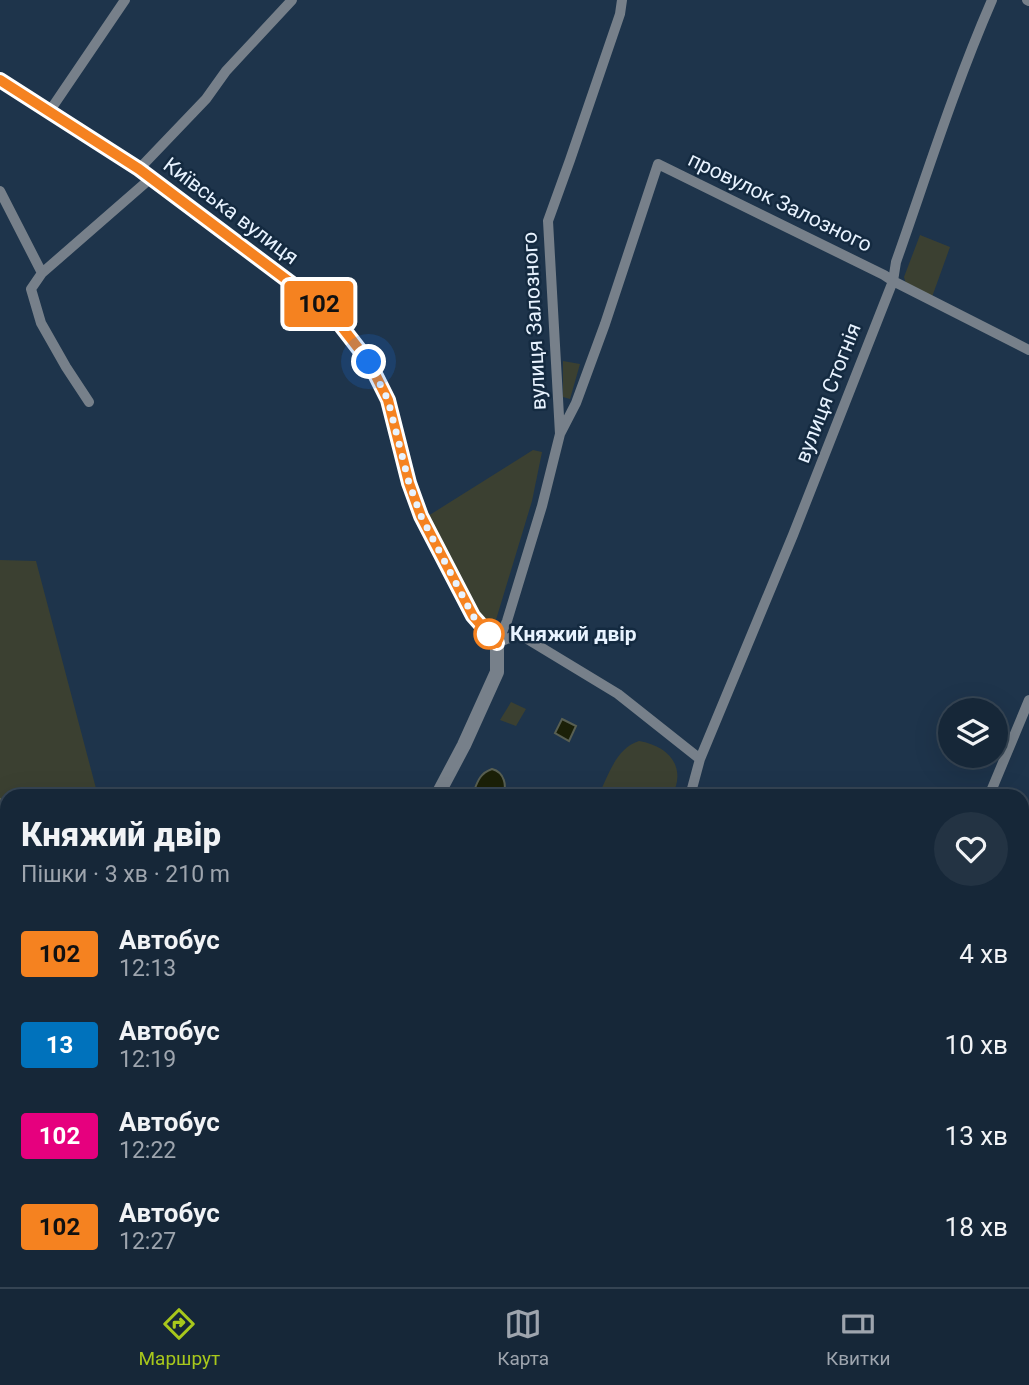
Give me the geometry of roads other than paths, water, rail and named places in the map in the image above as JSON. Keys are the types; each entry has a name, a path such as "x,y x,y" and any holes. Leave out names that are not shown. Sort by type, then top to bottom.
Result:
{"street":[{"path":"48,112 125,0"},
{"path":"89,402 41,323 30,289 42,273 145,173 226,71 292,0"},
{"name":"вулиця Залозного","path":"497,643 507,621 560,434 548,221 622,0"},
{"name":"вулиця Стогнія","path":"692,789 700,759 793,535 892,281 896,262 954,98 992,0"},
{"name":"Київська вулиця","path":"0,80 145,173 331,313 369,362 388,400 409,483 421,516 473,616 497,643"},
{"name":"провулок Залозного","path":"560,434 576,404 658,164 1029,350"},
{"path":"0,191 42,273"},
{"path":"441,789 497,672 497,643 519,634 618,694 700,759"},
{"path":"992,789 1029,700"}],"place":[{"name":"Княжий двір","path":"489,634"}]}
